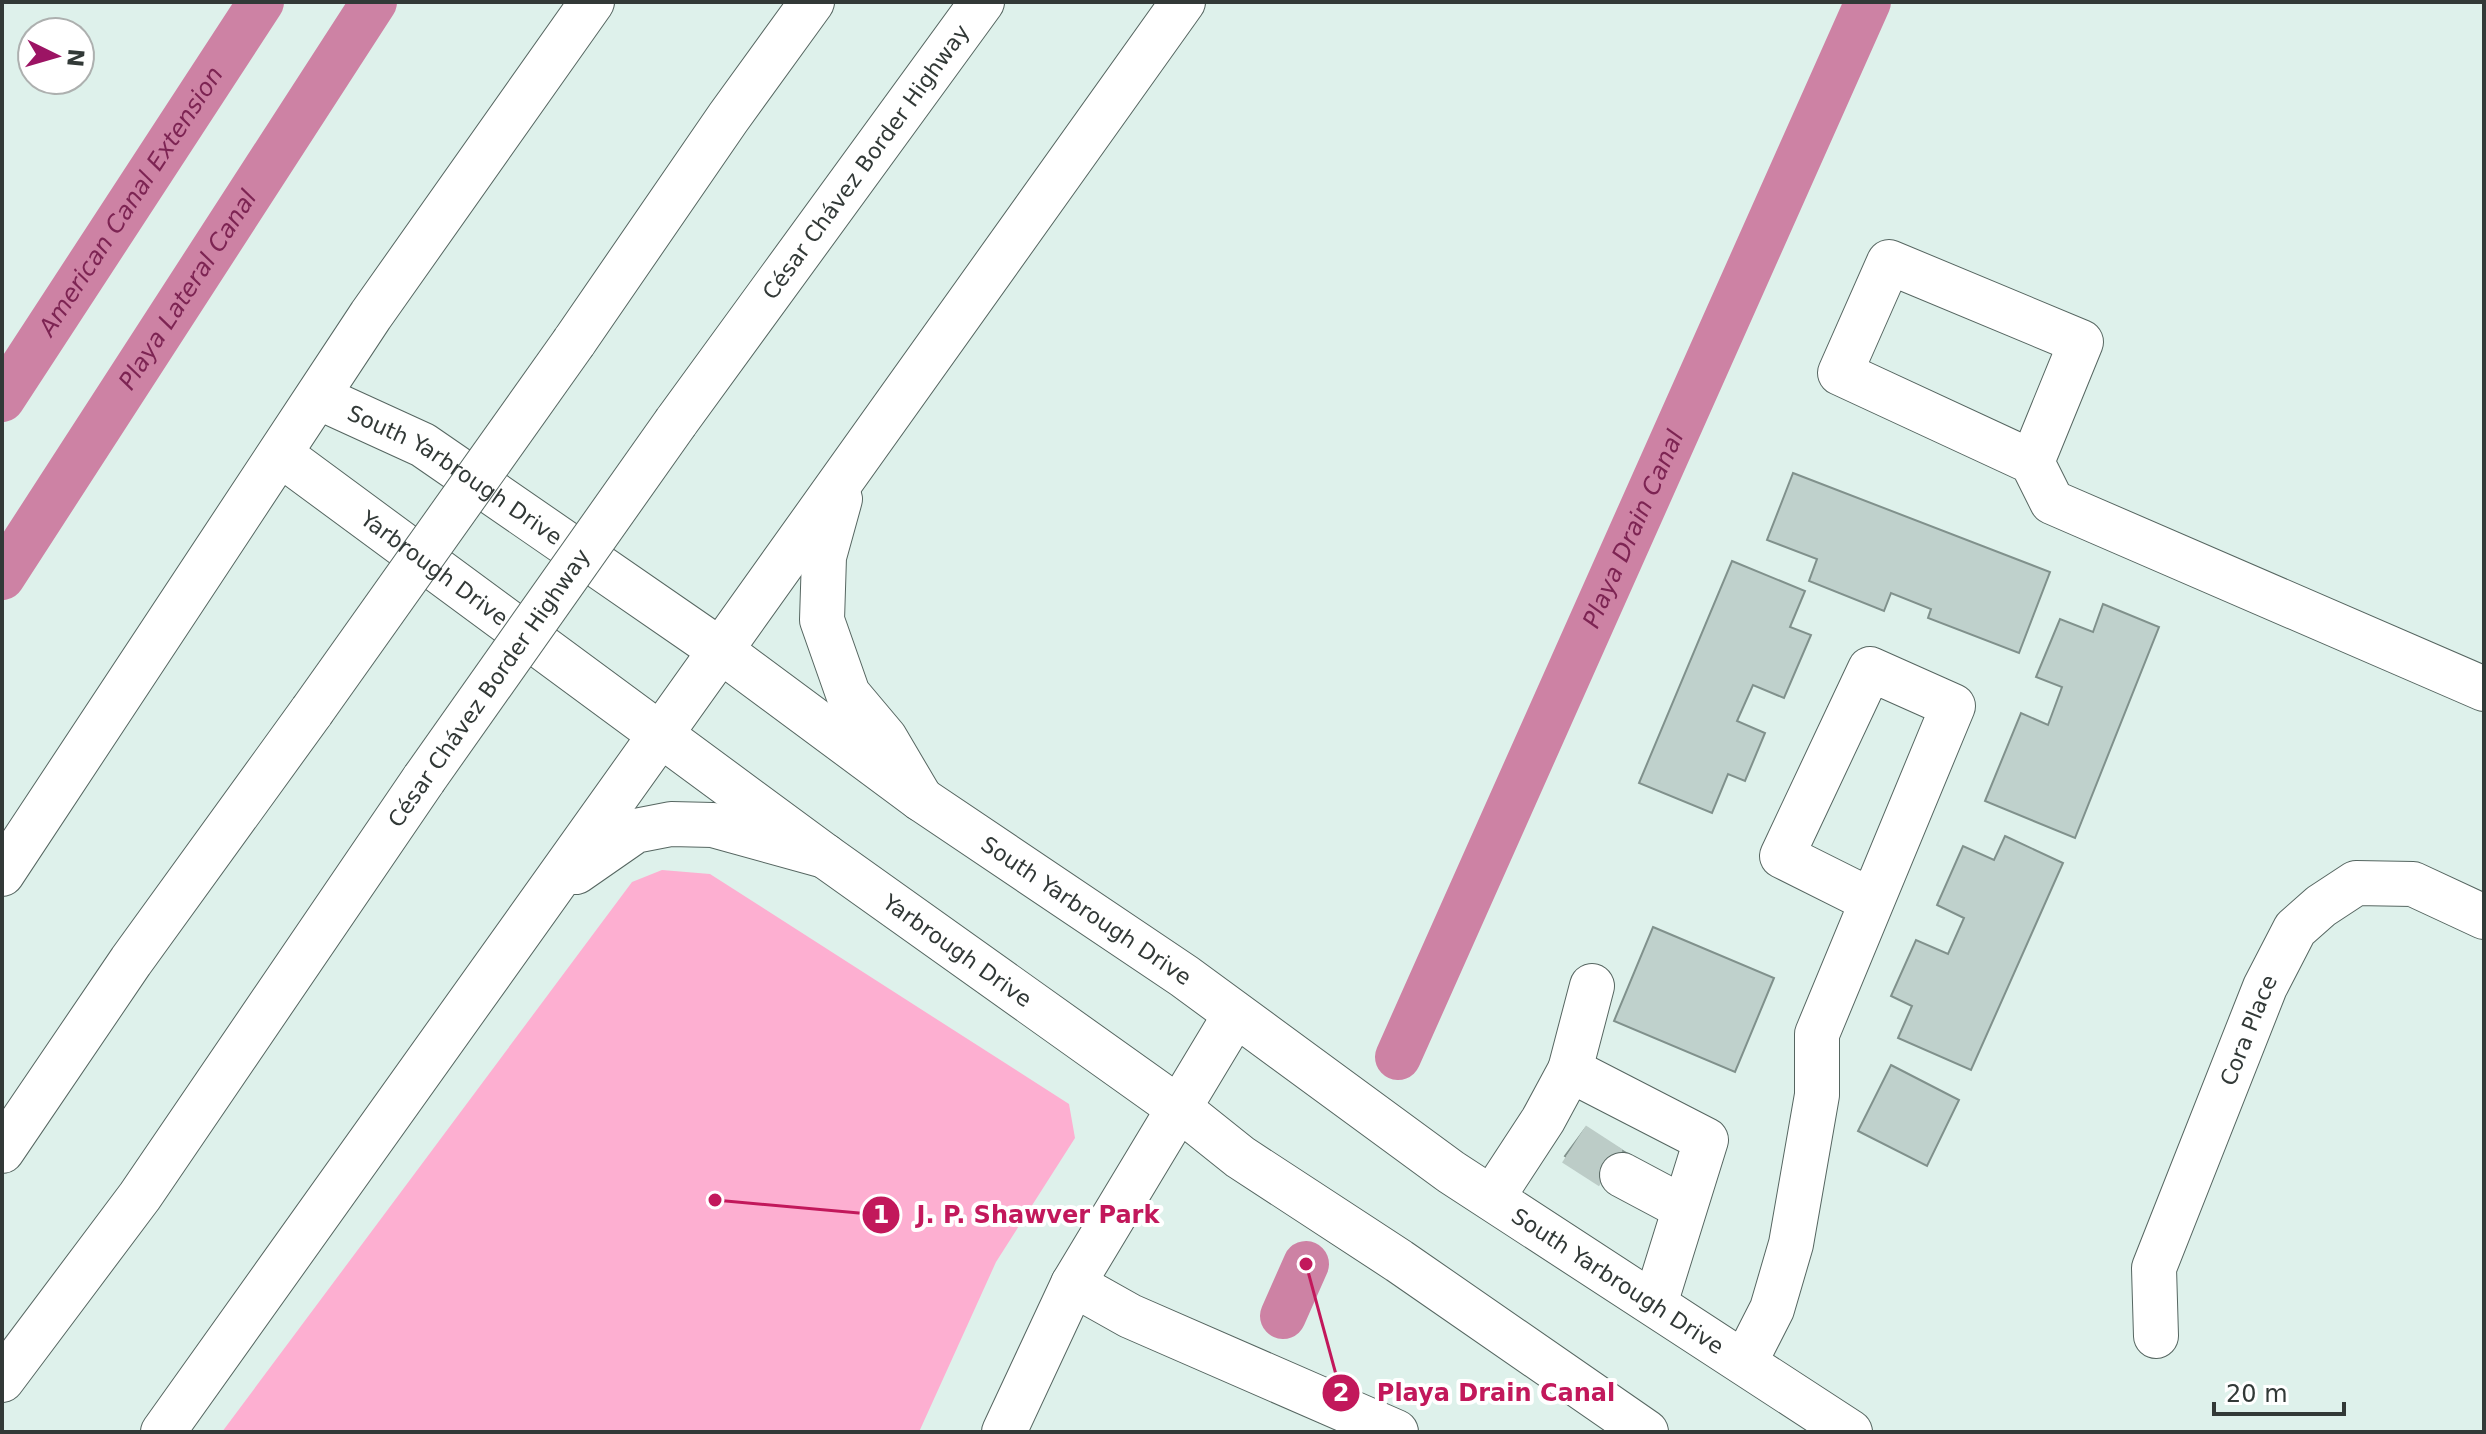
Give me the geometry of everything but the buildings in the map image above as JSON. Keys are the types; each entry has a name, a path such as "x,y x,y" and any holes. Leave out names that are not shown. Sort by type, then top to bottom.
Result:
{"main road":[{"path":"2,874 389,289 592,2"},
{"path":"2,1151 131,961 312,711 812,2"},
{"name":"César Chávez Border Highway","path":"2,1380 140,1196 424,779 676,422 982,2"},
{"path":"163,1432 1183,2"},
{"path":"2032,462 2081,342 1889,262 1840,373 2032,462 2052,502 2484,689"},
{"name":"South Yarbrough Drive","path":"318,397 423,445 720,650 921,799 1184,976 1451,1172 1850,1432"},
{"name":"Yarbrough Drive","path":"280,454 825,856 1180,1109 1240,1157 1399,1261 1646,1432"},
{"path":"848,469 824,557 822,620 848,694 885,738 921,799"},
{"path":"1745,1362 1772,1309 1791,1244 1817,1095 1817,1034 1953,706 1870,669 1782,856 1872,901"},
{"path":"551,890 635,831 671,824 713,825 825,856"},
{"name":"Cora Place","path":"2156,1336 2154,1268 2265,987 2295,929 2321,906 2356,883 2413,884 2484,917"},
{"path":"1492,1198 1558,1132 1592,986"},
{"path":"1004,1432 1073,1284 1235,1015"},
{"path":"1570,1070 1706,1140 1655,1304"},
{"path":"1622,1175 1684,1208"},
{"path":"1073,1284 1130,1316 1396,1432"}],"shaded area":[{"path":"662,870 710,874 1069,1104 1075,1138 996,1262 919,1432 222,1432 632,882"}],"waterway":[{"name":"American Canal Extension","path":"2,399 261,2"},
{"name":"Playa Lateral Canal","path":"2,577 374,2"},
{"name":"Playa Drain Canal","path":"1398,1057 1868,2"},
{"name":"Playa Drain Canal","path":"1283,1316 1306,1264"}],"tunnel":[{"path":"1574,1144 1622,1175"}],"place":[{"name":"J. P. Shawver Park","path":"715,1200"},
{"name":"Playa Drain Canal","path":"1306,1264"}]}
